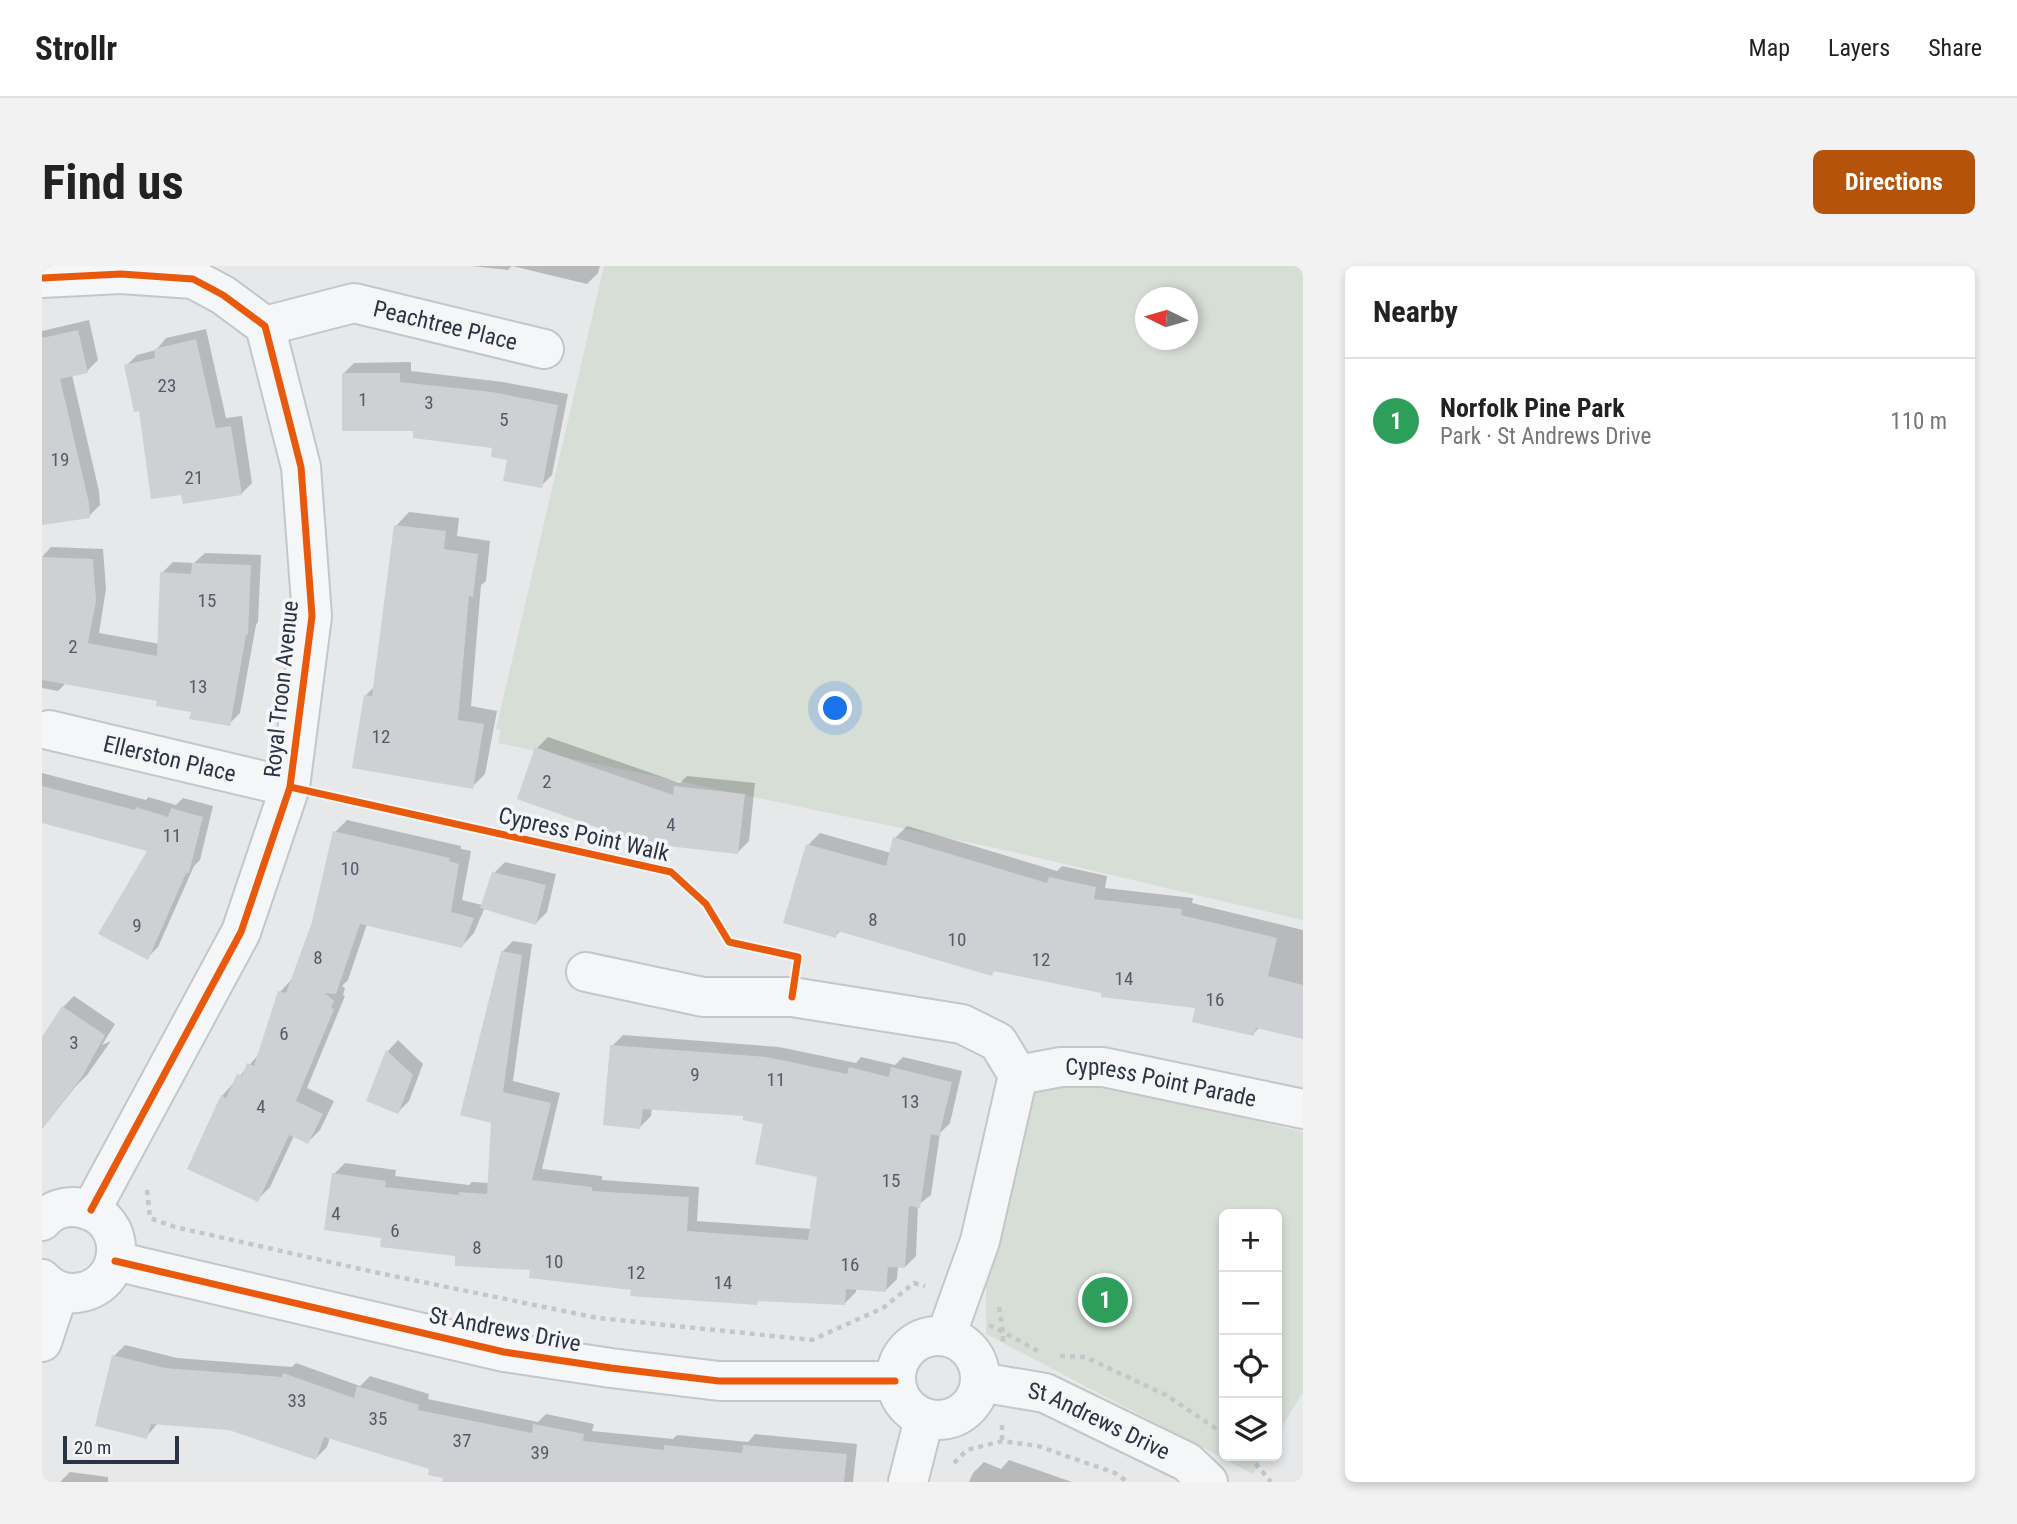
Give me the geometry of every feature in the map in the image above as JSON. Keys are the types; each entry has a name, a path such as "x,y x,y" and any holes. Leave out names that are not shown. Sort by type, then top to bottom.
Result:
{"street":[{"path":"42,278 121,274 193,279 223,295 265,326"},
{"name":"Peachtree Place","path":"265,326 354,303 544,349"},
{"name":"Royal Troon Avenue","path":"91,1210 241,932 290,787 312,616 301,467 265,326"},
{"name":"Ellerston Place","path":"49,730 290,787"},
{"path":"586,972 703,997 792,997 962,1024 998,1042 1018,1075 980,1241 951,1323 914,1342 897,1366 895,1381 901,1400 911,1412 924,1419 942,1421 956,1417 991,1383 971,1351 960,1341 951,1323"},
{"name":"Cypress Point Parade","path":"1018,1075 1060,1067 1103,1067 1303,1109"},
{"path":"42,1221 59,1209 74,1206 91,1210 103,1219 112,1231 116,1245 116,1261 109,1275 98,1285 85,1292 51,1285 42,1342"},
{"name":"St Andrews Drive","path":"116,1261 504,1352 719,1381 895,1381"},
{"name":"St Andrews Drive","path":"991,1383 1045,1393 1187,1462 1208,1482"},
{"path":"908,1482 924,1419"}],"path":[{"path":"146,1181 149,1217 175,1227 374,1272 598,1318 811,1340 883,1308 914,1283 926,1286 951,1323 1003,1332 1045,1354"},
{"path":"998,1302 1003,1332 991,1383 1002,1441"},
{"path":"1058,1355 1085,1357 1166,1395 1219,1431"},
{"path":"952,1464 967,1450 1002,1441 1038,1446 1115,1473 1128,1482"},
{"path":"1253,1461 1271,1482"}],"shaded area":[{"path":"604,266 1303,266 1303,920 1014,852 498,743 501,730 496,729"},
{"path":"1083,1077 1303,1132 1303,1392 1282,1427 1282,1209 1219,1209 1219,1456 986,1334 986,1266 1023,1101 1049,1085"},
{"path":"1228,1461 1261,1461 1253,1474"}],"building":[{"path":"78,330 88,373 60,379 89,503 90,518 42,525 42,338"},
{"path":"196,339 216,428 231,426 242,495 183,504 181,495 151,499 139,411 134,412 124,365 155,358 154,349"},
{"path":"342,373 400,373 400,382 492,392 558,405 542,488 503,481 507,460 491,457 492,448 413,438 413,431 342,431"},
{"path":"394,525 446,531 444,549 478,554 473,597 469,596 458,720 484,724 473,789 352,768 364,695 372,696"},
{"path":"42,557 93,559 96,601 88,643 157,656 160,572 191,574 192,563 251,565 248,635 230,726 189,719 191,712 156,706 157,701 42,680"},
{"path":"535,747 673,795 674,786 745,794 738,854 641,843 517,799"},
{"path":"42,786 168,817 171,808 203,817 189,873 186,873 148,960 98,934 147,851 42,823"},
{"path":"333,831 450,858 449,861 459,864 451,912 474,918 462,948 360,924 336,994 325,993 334,1001 331,1008 334,1009 296,1101 323,1114 308,1144 289,1135 258,1202 187,1169 221,1095 226,1098 237,1074 242,1076 247,1063 254,1066 278,991 286,993 312,922"},
{"path":"893,837 1047,883 1049,877 1096,887 1094,899 1182,909 1181,915 1277,938 1268,976 1303,985 1303,1039 1256,1028 1254,1036 1192,1022 1195,1008 1101,997 1101,993 994,971 992,976 838,931 836,938 783,923 806,844 886,866"},
{"path":"492,872 546,885 536,925 480,908"},
{"path":"501,951 522,955 503,1092 551,1103 532,1180 592,1187 592,1191 689,1197 687,1231 808,1240 817,1177 755,1164 763,1124 743,1120 743,1116 643,1109 640,1129 603,1125 610,1045 767,1057 847,1074 849,1067 889,1077 891,1067 952,1082 939,1136 931,1134 920,1208 909,1206 905,1268 888,1267 886,1292 846,1289 845,1305 757,1301 757,1305 630,1296 631,1290 529,1278 530,1270 455,1266 455,1256 380,1247 381,1238 324,1230 332,1173 386,1181 385,1187 459,1195 459,1192 487,1194 491,1123 460,1115"},
{"path":"62,1006 105,1035 82,1077 42,1129 42,1037"},
{"path":"386,1050 413,1075 398,1114 366,1101"},
{"path":"112,1355 165,1368 282,1377 283,1373 354,1398 357,1386 419,1405 418,1410 532,1433 533,1424 584,1434 583,1441 664,1450 664,1445 742,1453 743,1445 847,1454 844,1482 442,1482 443,1478 428,1475 429,1469 324,1437 316,1460 229,1430 151,1424 147,1439 95,1426"}],"cycle path":[{"path":"42,278 121,274 193,279 223,295 265,326 301,467 312,616 290,787 241,932 91,1210"},
{"name":"Cypress Point Walk","path":"290,787 671,872 706,904 729,942 798,957 792,997"},
{"path":"115,1261 504,1352 719,1381 895,1381"}],"place":[{"name":"Norfolk Pine Park","path":"1105,1300"}]}
